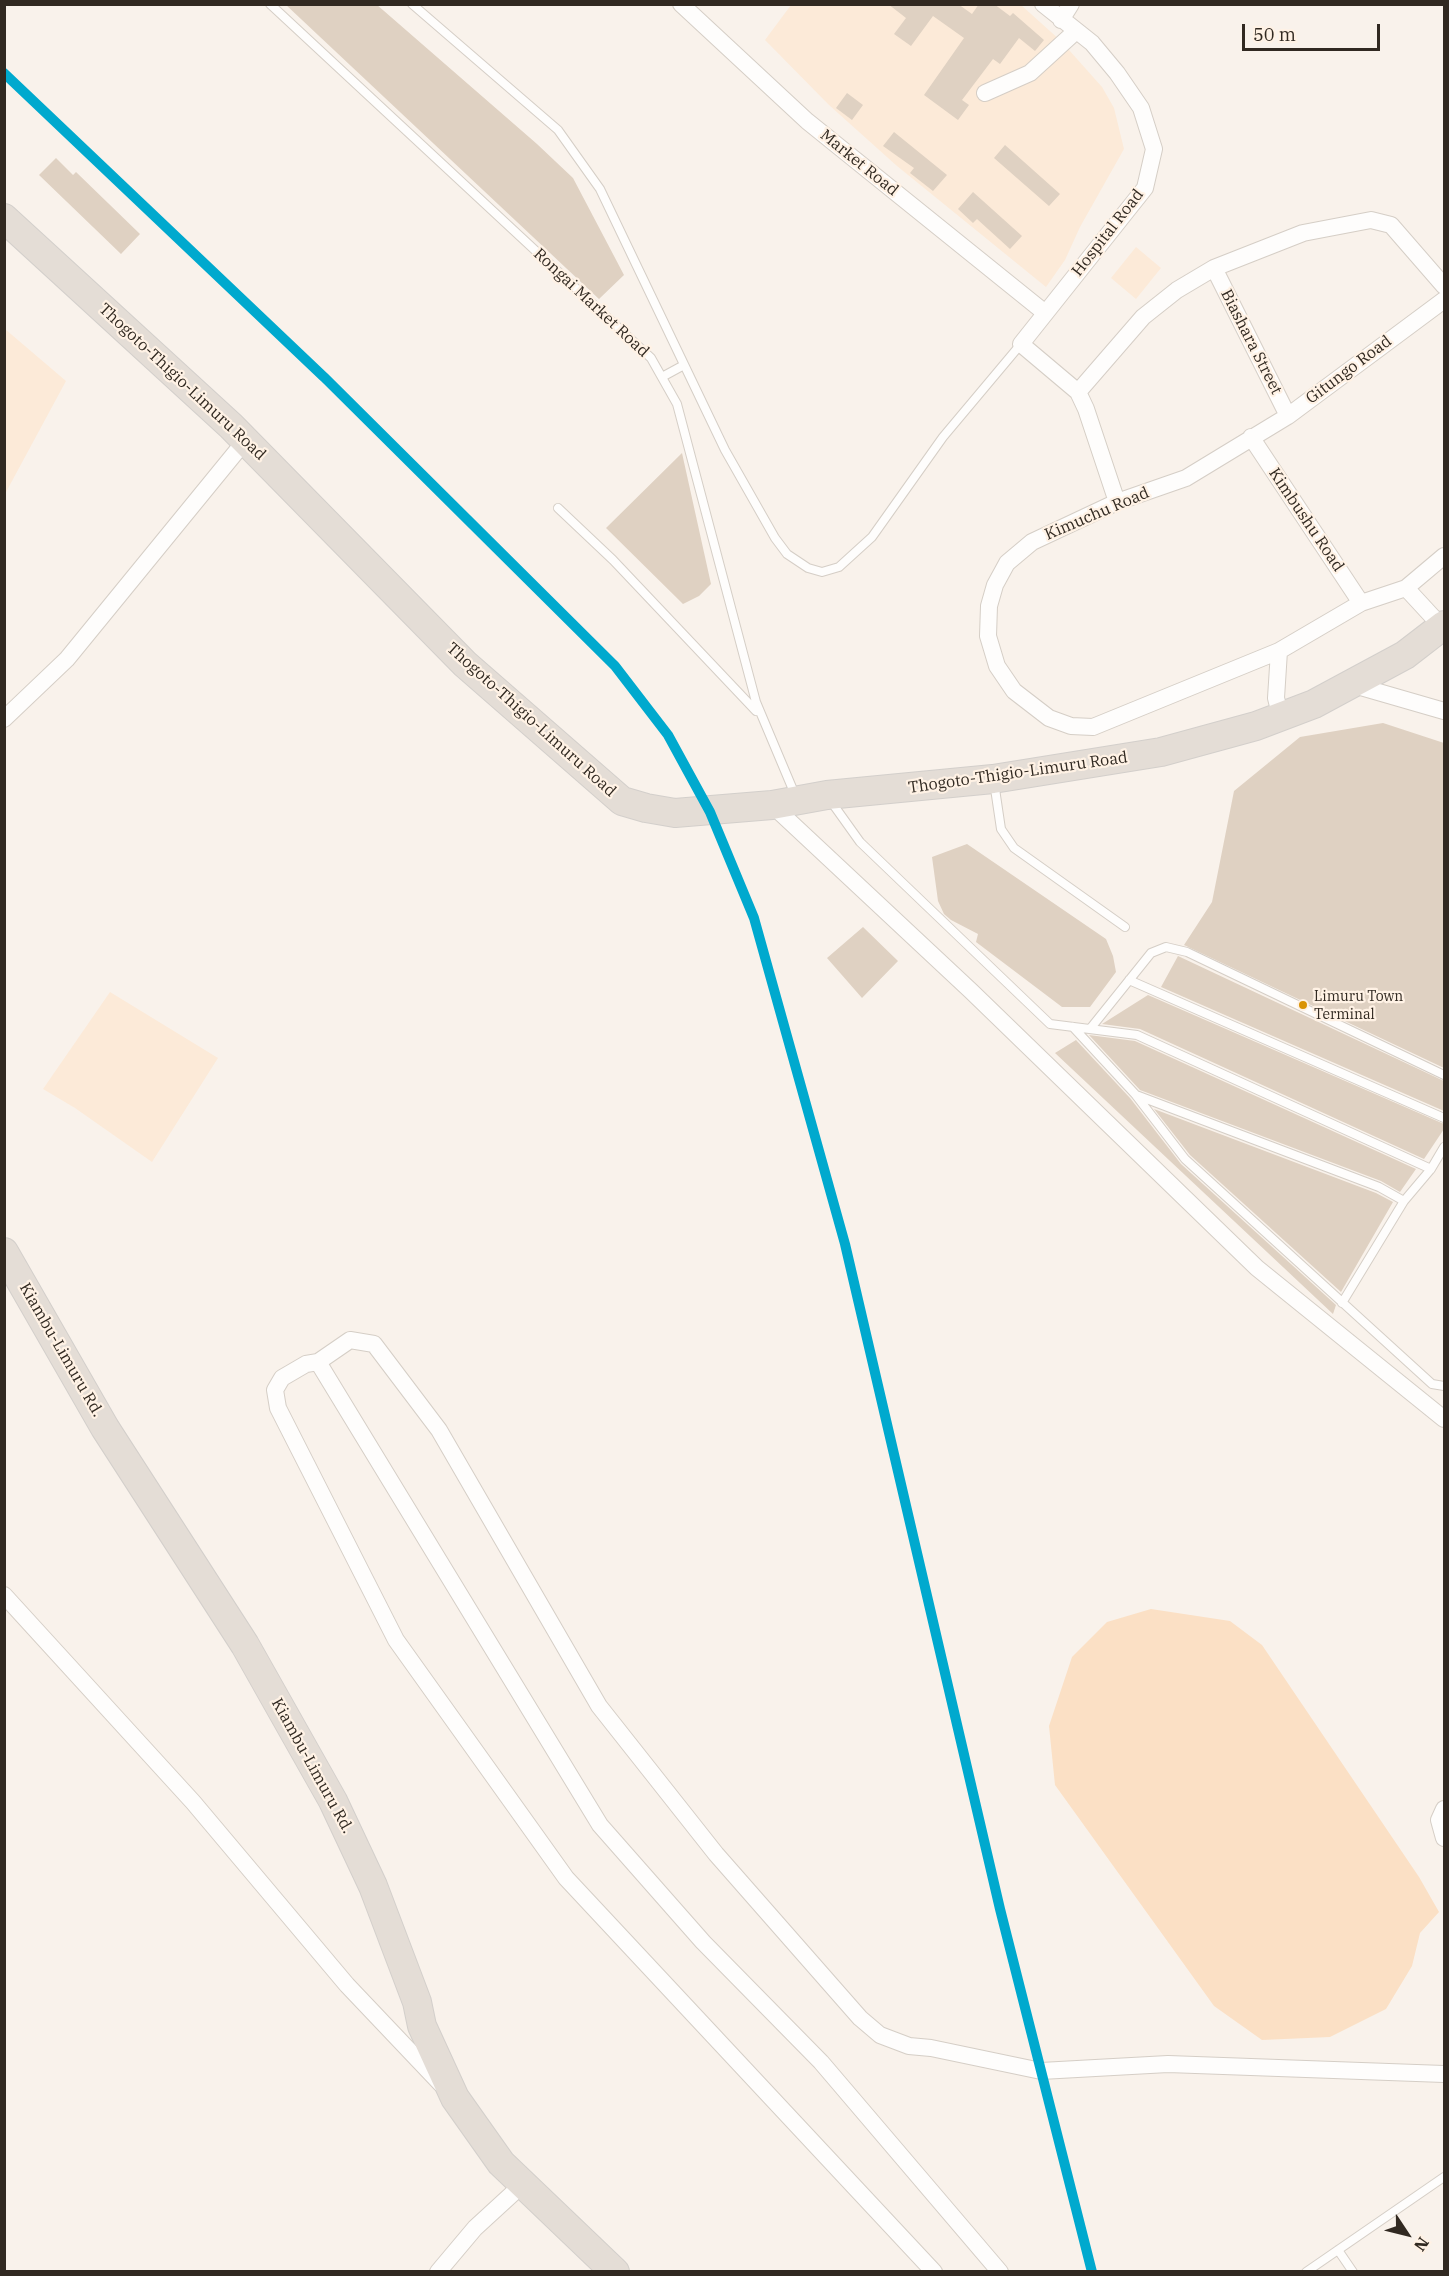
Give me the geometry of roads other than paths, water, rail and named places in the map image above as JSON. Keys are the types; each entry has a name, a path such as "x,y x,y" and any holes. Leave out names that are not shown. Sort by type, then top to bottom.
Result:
{"highway":[{"name":"Thogoto-Thigio-Limuru Road","path":"4,218 245,441 465,664 622,801 675,813 993,779 1132,758 1198,743 1281,718 1354,685 1405,655 1443,626"},
{"name":"Kiambu-Limuru Rd.","path":"4,1252 109,1435 240,1636 333,1801 373,1886 417,2002 422,2026 455,2098 501,2163 615,2271"}],"street":[{"name":"Market Road","path":"681,4 807,121 1044,312"},
{"name":"Hospital Road","path":"1021,344 1044,312 1145,188 1155,149 1141,108 1123,81 1092,43 1044,4"},
{"path":"1061,20 1071,4"},
{"path":"985,93 1030,73 1076,31"},
{"path":"1078,392 1143,317 1177,290 1214,268 1303,232 1371,220 1391,225 1444,286"},
{"name":"Biashara Street","path":"1214,268 1288,416"},
{"name":"Gitungo Road","path":"1251,437 1288,416 1444,300"},
{"path":"1021,344 1078,392 1086,409 1117,502"},
{"name":"Kimuchu Road","path":"1251,437 1185,478 1117,502 1032,542 1007,563 995,585 989,606 988,636 997,666 1014,692 1049,718 1071,726 1093,727 1279,651 1361,603 1406,588 1444,556"},
{"name":"Kimbushu Road","path":"1251,437 1361,603"},
{"path":"4,719 67,659 245,441"},
{"path":"1406,588 1443,626"},
{"path":"1279,651 1276,698 1281,718"},
{"path":"1354,685 1444,711"},
{"path":"784,802 971,992 1257,1268 1444,1419"},
{"path":"934,2271 566,1878 396,1640 278,1408 275,1390 282,1378 306,1364 318,1362 350,1340 374,1344 439,1430 599,1706 716,1854 860,2018 880,2035 909,2046 931,2048 1041,2072 1168,2064 1444,2074"},
{"path":"318,1362 600,1825 703,1942 821,2062 1000,2271"},
{"path":"4,1595 193,1802 295,1927 368,2009 455,2098"},
{"path":"1444,1809 1439,1820 1444,1838"},
{"path":"438,2271 475,2228 523,2184"}],"lane":[{"name":"Rongai Market Road","path":"270,4 651,358 677,404 784,802"},
{"name":"Rongai Market Road","path":"412,4 558,130 600,189 725,450 781,546 787,554 808,568 822,572 839,567"},
{"name":"Hospital Road","path":"839,567 872,537 943,437 1021,344"},
{"path":"662,377 684,365"},
{"path":"558,508 614,560 761,716"},
{"path":"993,779 1001,830 1014,848 1125,927"},
{"path":"827,795 860,842 1050,1024 1137,1035 1431,1169"},
{"path":"1090,1029 1151,953 1166,946 1187,952 1444,1075"},
{"path":"1129,980 1444,1118"},
{"path":"1073,1027 1135,1095 1185,1159 1432,1384 1444,1386"},
{"path":"1135,1095 1379,1187 1404,1201"},
{"path":"1342,1303 1404,1201 1431,1169 1444,1147"},
{"path":"1306,2271 1444,2177"},
{"path":"1338,2250 1353,2271"}],"place":[{"name":"Limuru Town Terminal","path":"1303,1005"}]}
